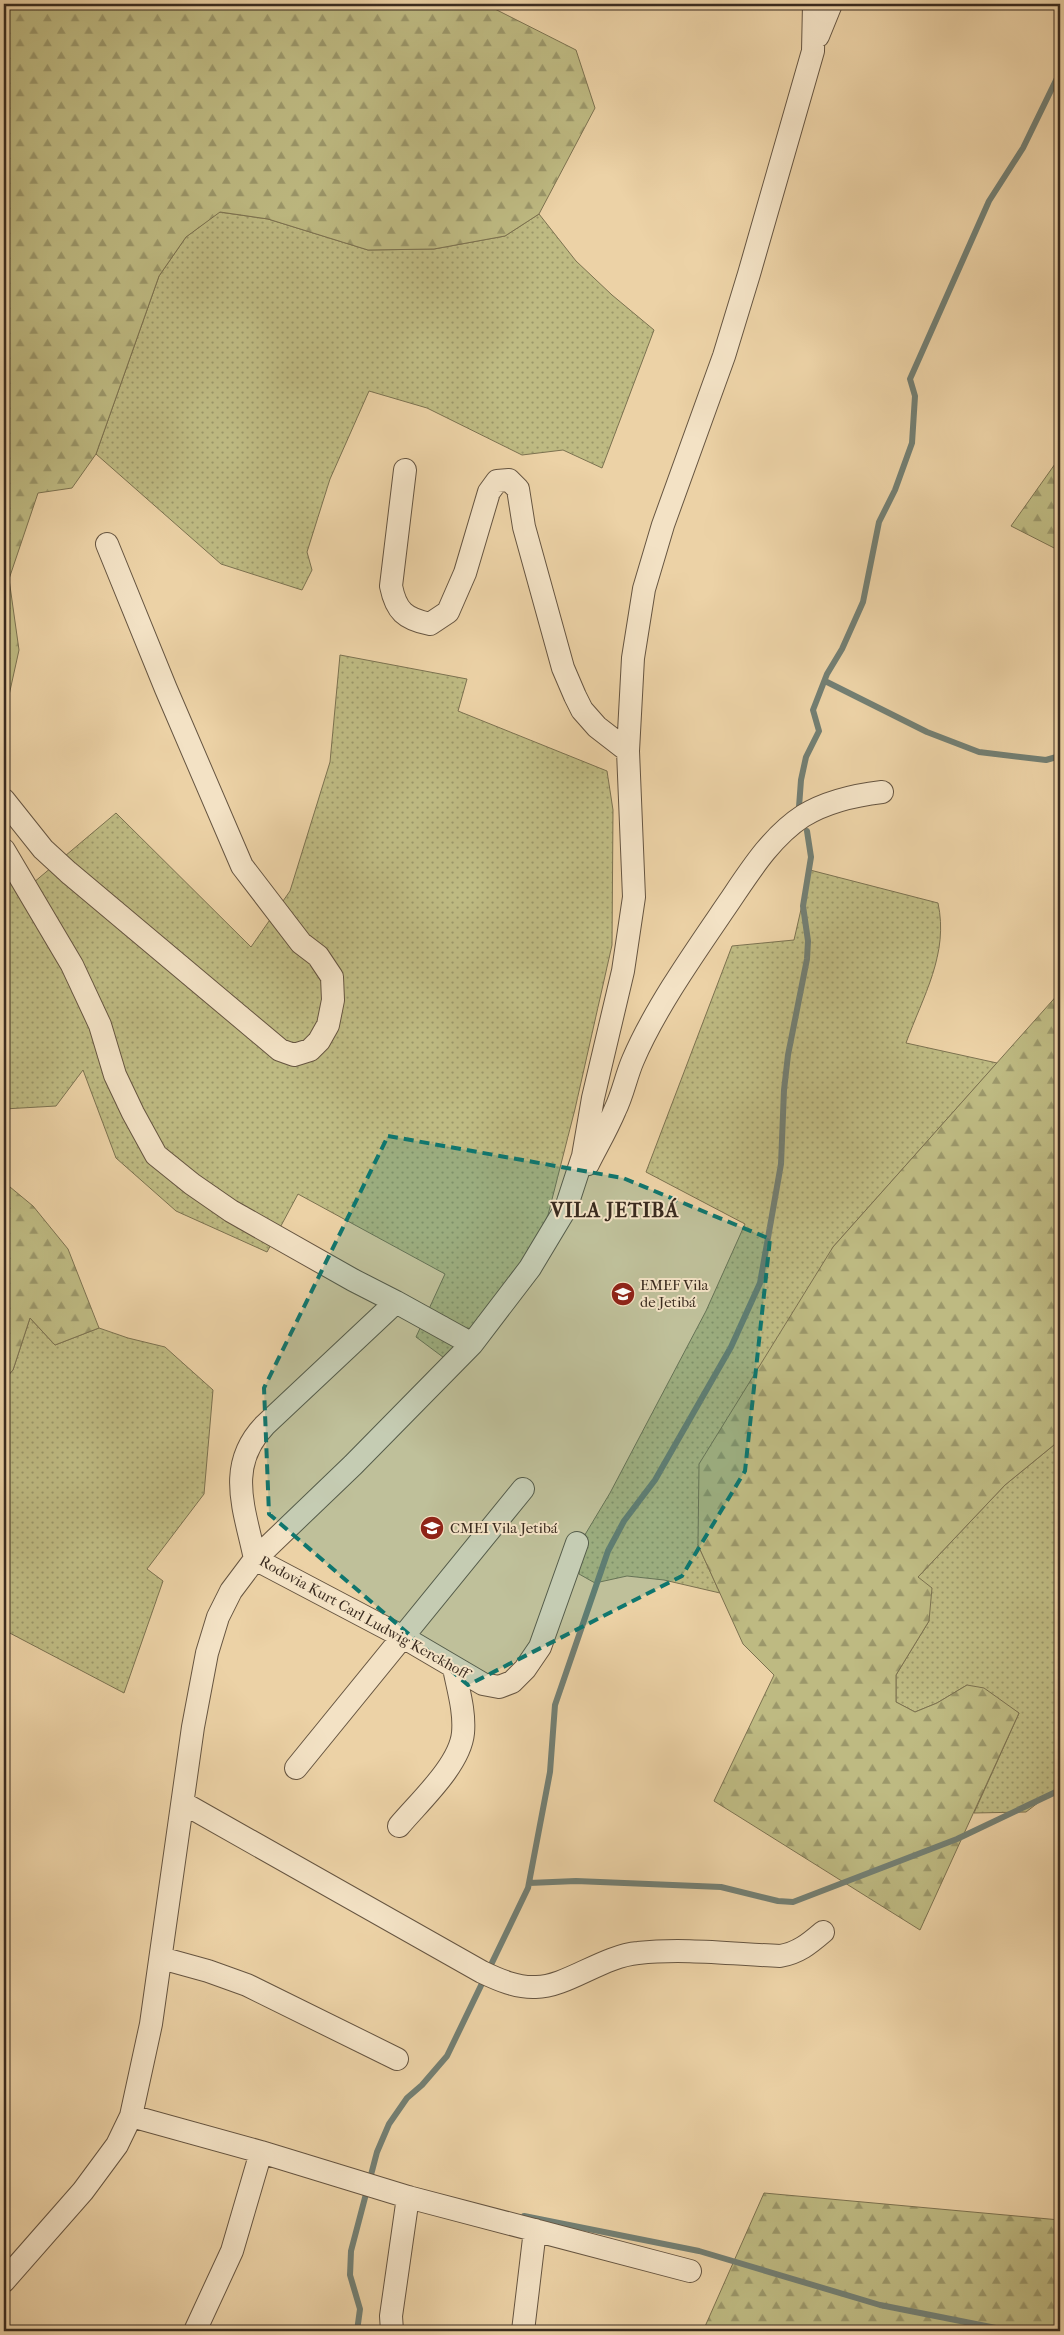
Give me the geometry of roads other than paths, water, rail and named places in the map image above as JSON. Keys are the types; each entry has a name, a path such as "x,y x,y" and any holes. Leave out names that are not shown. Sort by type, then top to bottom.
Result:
{"street":[{"path":"812,51 814,4"},
{"path":"566,1208 583,1156 593,1098 623,971 634,897 628,751 632,658 644,589 663,526 724,356 812,51 831,4"},
{"path":"405,470 391,586 394,604 412,620 430,624 448,612 465,574 489,492 497,481 509,480 518,489 524,527 552,630 563,668 575,696 582,710 597,727 628,751"},
{"path":"4,800 43,849 68,872 280,1050 294,1055 310,1050 319,1041 328,1025 333,1000 332,977 318,956 301,943 242,866 166,689 107,544"},
{"path":"4,2281 83,2191 117,2146 131,2116 152,2024 193,1727 207,1653 218,1617 231,1591 255,1559 353,1465 472,1344 530,1268 566,1208 616,1109 633,1060 656,1015 758,859 777,837 804,816 839,801 864,794 882,792"},
{"path":"4,850 72,965 100,1025 116,1075 156,1155 192,1184 231,1211 472,1344"},
{"name":"Rodovia Kurt Carl Ludwig Kerckhoff","path":"396,1302 253,1438 243,1458 240,1484 255,1559 403,1637 483,1684 499,1687 512,1682 525,1669 540,1647 577,1543"},
{"path":"296,1768 523,1489"},
{"path":"398,1826 451,1764 460,1747 463,1733 463,1713 454,1668"},
{"path":"183,1803 482,1972 519,1986 538,1988 560,1981 613,1958 637,1953 698,1952 780,1956 792,1954 802,1950 823,1932"},
{"path":"161,1958 208,1971 247,1986 397,2060"},
{"path":"131,2116 261,2152 408,2197 690,2271"},
{"path":"195,2331 232,2251 261,2152"},
{"path":"392,2331 391,2316 408,2197"},
{"path":"523,2331 535,2230"}],"waterway":[{"path":"799,807 801,780 806,757 819,731 813,710 827,674 842,649 863,602 879,522 895,490 912,443 915,396 910,379 989,201 1023,148 1060,72"},
{"path":"825,681 927,732 979,752 1046,760 1060,756"},
{"path":"357,2331 360,2309 350,2275 351,2251 377,2152 389,2124 407,2098 422,2085 447,2056 528,1888 550,1772 555,1705 608,1551 624,1521 655,1480 731,1347 760,1283 781,1164 784,1090 788,1055 807,959 808,941 803,906 811,857 807,831"},
{"path":"529,1883 576,1881 721,1887 778,1901 793,1902 957,1839 1060,1790"},
{"path":"524,2216 699,2251 880,2305 1011,2331"}],"place":[{"name":"EMEF Vila de Jetibá","path":"623,1294"},
{"name":"CMEI Vila Jetibá","path":"432,1528"}],"district":[{"name":"VILA JETIBÁ","path":"615,1210"}]}
